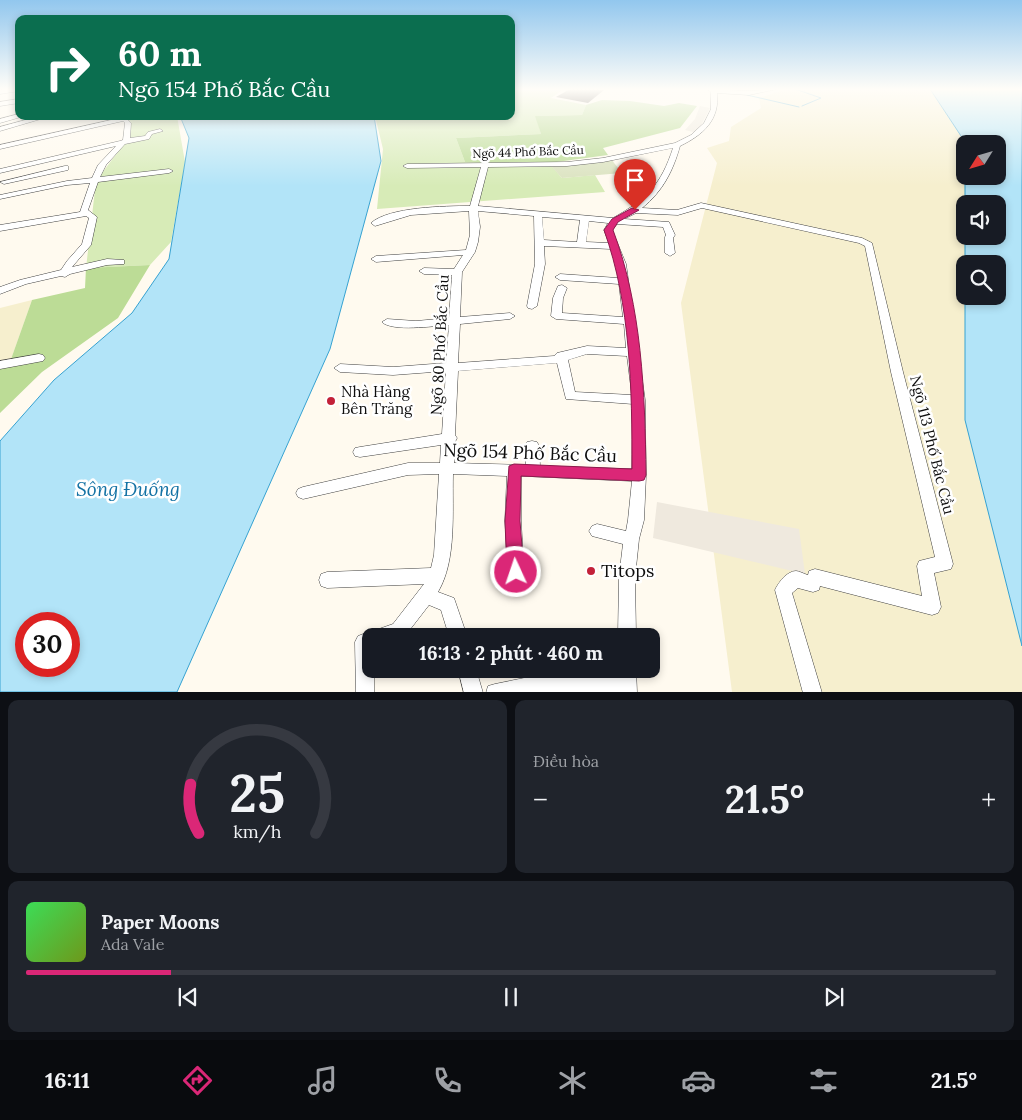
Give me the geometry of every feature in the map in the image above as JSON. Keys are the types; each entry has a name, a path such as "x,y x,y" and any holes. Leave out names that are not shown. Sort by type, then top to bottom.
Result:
{"street":[{"path":"0,129 28,121"},
{"path":"0,147 115,121"},
{"path":"65,274 76,254 83,249 89,237 93,217 84,211 85,203 101,167 115,155 124,142 129,132 127,121"},
{"name":"Ngõ 44 Phố Bắc Cầu","path":"408,166 567,164 604,160 677,145 702,131 707,121"},
{"path":"0,162 2,171 147,138 150,133 160,131"},
{"path":"627,628 627,577 631,539 636,520 639,475 639,400 631,352 621,264 608,230 615,220 635,210 654,195 668,175 677,145"},
{"path":"62,184 70,154"},
{"path":"473,208 485,165"},
{"path":"4,182 65,168"},
{"path":"0,197 62,184 169,171"},
{"name":"Ngõ 113 Phố Bắc Cầu","path":"635,210 678,213 701,205 865,242 869,245 897,372 945,564 925,566 932,607 814,576 813,584 795,579 783,590 813,692"},
{"path":"375,223 402,214 430,210 473,208 646,224 666,224 671,235 669,237 670,253"},
{"name":"Ngõ 80 Phố Bắc Cầu","path":"400,628 426,596 438,576 442,555 454,366 457,272 470,252 477,227 473,208"},
{"path":"0,228 87,213"},
{"path":"532,306 540,264 538,213"},
{"path":"581,245 585,217"},
{"path":"539,243 614,246"},
{"path":"376,259 470,252"},
{"path":"0,291 23,282 65,274 107,262 121,262"},
{"path":"424,271 457,272"},
{"path":"623,280 561,282 556,316 629,322"},
{"path":"386,322 416,324 510,316"},
{"path":"340,368 393,371 554,360 561,356 587,350 631,352"},
{"path":"561,356 570,396 639,400"},
{"path":"0,365 39,358"},
{"path":"360,452 450,438"},
{"path":"532,446 533,470"},
{"name":"Ngõ 154 Phố Bắc Cầu","path":"303,494 408,469 533,470 639,475"},
{"path":"514,470 513,521 516,572"},
{"path":"597,531 631,539"},
{"path":"327,580 438,576"},
{"path":"426,596 448,604 456,628"},
{"path":"364,678 364,692"},
{"path":"470,678 474,692"},
{"path":"495,692 539,684 628,681"}],"shaded area":[{"path":"693,121 703,121 697,133 685,130"},
{"path":"740,121 951,121 960,135 956,135 956,185 965,185 965,195 956,195 956,245 974,245 975,255 956,255 956,305 980,305 1022,485 1022,692 732,692 681,303 717,163 707,148 729,141 731,127"},
{"path":"32,300 10,362 0,365 0,308"},
{"path":"657,502 799,529 805,574 653,538"}],"green space":[{"path":"125,121 178,121 185,162 171,242 150,265 86,268 96,181 126,141"},
{"path":"376,121 537,121 541,134 456,138 465,162 549,163 562,178 595,175 605,192 377,209 383,149"},
{"path":"537,121 685,121 680,128 603,148 608,155 549,163 465,162 456,138 541,134"},
{"path":"611,159 622,173 562,178 551,166"},
{"path":"150,265 118,318 42,372 0,413 0,365 10,362 32,300 85,288 86,268"}],"water":[{"name":"Sông Đuống","path":"182,121 375,121 381,161 330,349 177,692 0,692 0,441 54,380 132,313 169,259 189,138"},
{"path":"951,121 1022,121 1022,646 965,420 965,305 1006,305 1006,255 965,255 965,245 1006,245 1006,195 965,195 965,185 1006,185 1006,135 960,135"}],"place":[{"name":"Nhà Hàng Bên Trăng","path":"331,401"},
{"name":"Titops","path":"591,571"}],"route":[{"path":"516,572 513,521 514,470 639,475 639,400 631,352 621,264 608,230 615,220 635,210"}]}
